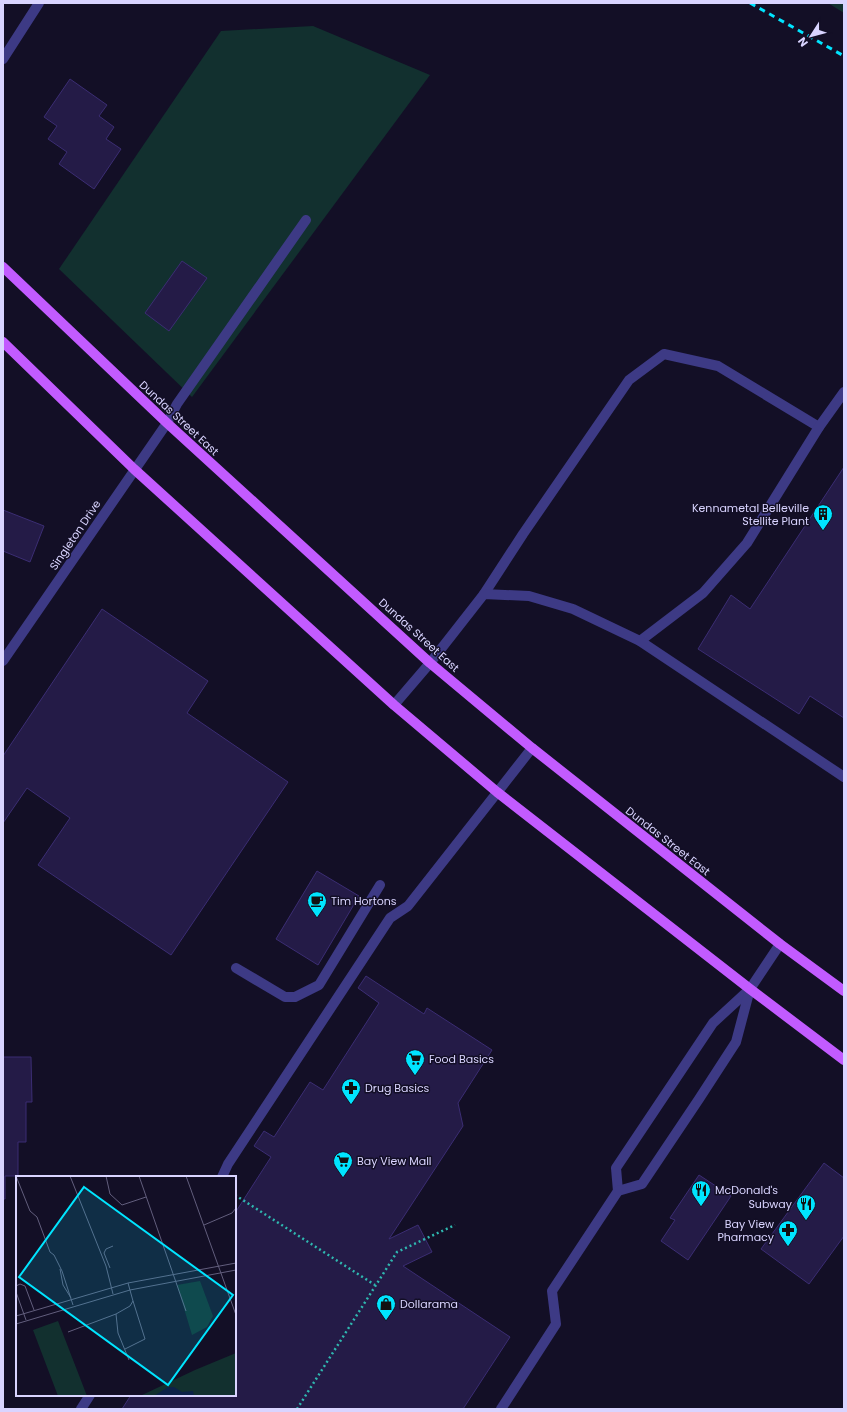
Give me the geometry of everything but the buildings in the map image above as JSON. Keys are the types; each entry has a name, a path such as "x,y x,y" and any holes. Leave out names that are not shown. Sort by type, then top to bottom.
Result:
{"main road":[{"name":"Dundas Street East","path":"3,267 166,423 430,663 532,748 780,944 844,992"},
{"path":"3,342 134,469 394,705 498,792 750,989 844,1060"}],"street":[{"path":"3,59 39,3"},
{"name":"Singleton Drive","path":"3,661 178,404 306,220"},
{"path":"394,705 430,663 484,594 523,534 629,380 664,354 718,366 819,427"},
{"path":"640,642 703,593 747,543 819,427 844,392"},
{"path":"484,594 529,596 573,609 640,642 844,777"},
{"path":"222,1176 228,1164 390,918 408,906 532,748"},
{"path":"236,968 285,997 295,997 319,985 380,884"},
{"path":"501,1409 556,1324 552,1291 618,1191 616,1168 713,1023 750,989 780,944"},
{"path":"618,1191 642,1184 699,1099 736,1042 750,989"},
{"path":"81,1409 89,1396"}],"path":[{"path":"236,1196 375,1285"},
{"path":"297,1409 396,1252 454,1225"}],"green space":[{"path":"828,3 844,3 844,13"},
{"path":"313,26 430,75 192,397 59,269 221,31"}],"railway":[{"path":"750,3 844,56"}],"place":[{"name":"Kennametal Belleville Stellite Plant","path":"823,531"},
{"name":"Tim Hortons","path":"317,918"},
{"name":"Food Basics","path":"415,1076"},
{"name":"Drug Basics","path":"351,1105"},
{"name":"Bay View Mall","path":"343,1178"},
{"name":"McDonald's","path":"701,1207"},
{"name":"Subway","path":"806,1221"},
{"name":"Bay View Pharmacy","path":"788,1247"},
{"name":"Dollarama","path":"386,1321"}]}
